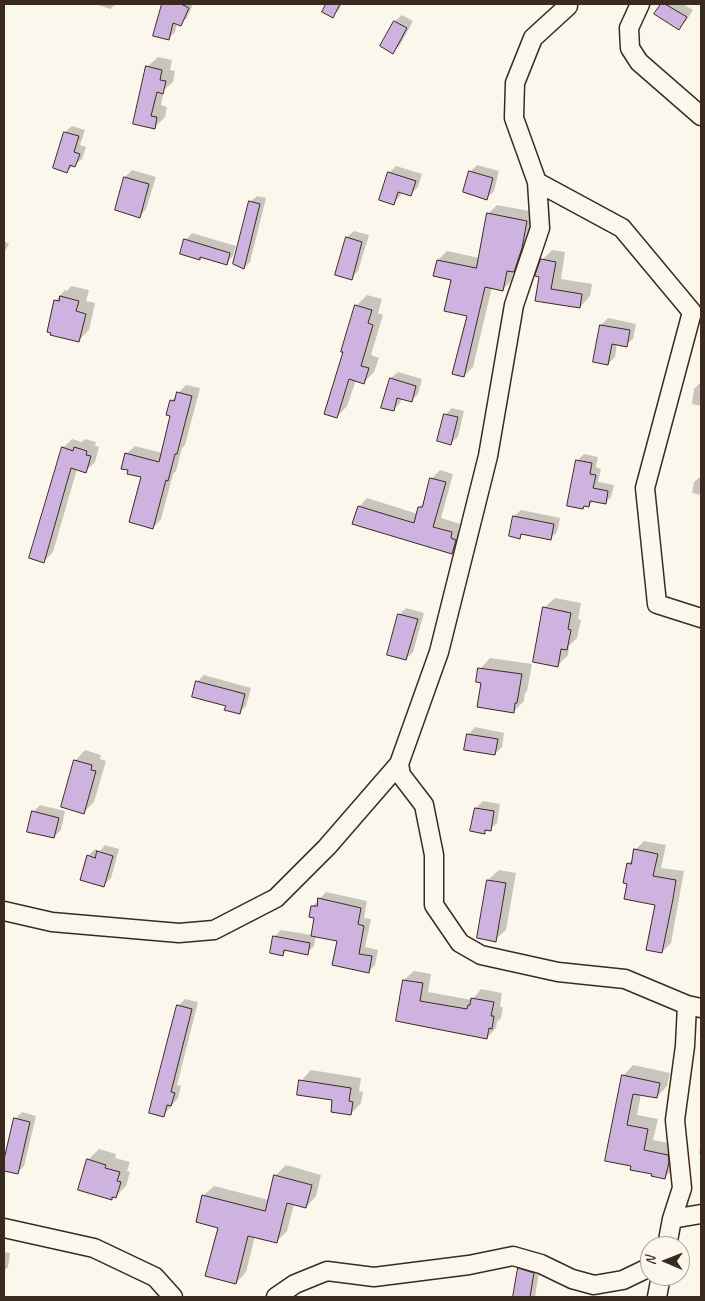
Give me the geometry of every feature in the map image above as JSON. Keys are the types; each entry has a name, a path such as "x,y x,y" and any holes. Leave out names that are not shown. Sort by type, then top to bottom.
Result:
{"street":[{"path":"4,910 52,922 179,933 214,930 276,898 327,847 398,764 439,652 488,456 514,305 540,228 537,182 514,118 514,83 533,38 569,4"},
{"path":"640,4 629,28 630,48 640,62 701,116"},
{"path":"537,182 622,228 692,312 645,488 658,604 701,618"},
{"path":"398,764 401,775 424,805 434,855 434,905 460,943 481,955 558,972 625,979 694,1006 685,1046 675,1120 682,1188 669,1236"},
{"path":"672,1219 701,1214"},
{"path":"4,1228 94,1248 155,1277 173,1297"},
{"path":"276,1297 295,1284 326,1271 374,1277 469,1265 513,1256 541,1264 572,1279 594,1285 623,1280 640,1272"}],"building":[{"path":"162,4 181,4 189,8 181,26 173,23 169,40 153,36"},
{"path":"326,4 340,4 333,18 322,12"},
{"path":"661,4 665,4 687,17 679,30 654,14"},
{"path":"394,21 407,28 393,54 380,46"},
{"path":"146,66 162,70 160,80 166,81 163,94 157,92 151,116 157,117 155,129 133,124"},
{"path":"64,132 79,136 74,152 80,154 75,167 70,165 67,173 53,168"},
{"path":"469,171 493,178 487,200 463,192"},
{"path":"388,172 416,181 411,196 398,192 394,205 379,200"},
{"path":"124,177 149,184 140,218 115,210"},
{"path":"249,201 260,204 244,269 233,264"},
{"path":"487,213 527,221 522,248 514,272 507,271 503,291 485,287 464,377 452,374 467,316 444,311 451,280 433,276 437,260 476,268"},
{"path":"346,237 362,242 352,280 335,275"},
{"path":"184,239 230,253 227,265 200,257 200,260 180,254"},
{"path":"541,259 556,262 551,289 582,294 580,308 535,301 539,277 535,276"},
{"path":"60,296 79,301 76,311 86,314 79,342 50,335 51,333 47,332 54,300 59,301"},
{"path":"355,305 372,310 368,323 373,325 361,366 369,368 364,384 349,379 337,418 324,414"},
{"path":"600,325 630,330 627,347 612,344 608,365 593,362"},
{"path":"390,378 416,386 412,402 397,398 394,411 381,408"},
{"path":"177,392 192,396 177,454 175,454 168,481 166,480 153,529 129,522 141,477 127,474 128,470 121,469 125,453 159,462 170,416 166,415 170,400 174,401"},
{"path":"444,414 458,417 451,445 437,441"},
{"path":"62,447 73,451 74,447 87,451 86,455 91,456 86,473 71,468 44,563 29,558"},
{"path":"576,460 592,463 590,474 596,475 593,488 608,491 606,504 590,501 589,507 584,506 583,509 567,506"},
{"path":"430,478 446,482 433,527 452,532 451,538 456,540 452,554 352,524 358,506 414,523 418,507 422,507"},
{"path":"513,516 554,524 551,540 521,534 520,539 509,536"},
{"path":"543,607 571,613 568,629 571,630 567,650 561,649 558,667 533,662"},
{"path":"398,614 418,619 406,660 387,655"},
{"path":"478,668 522,674 514,713 477,707 481,683 476,682"},
{"path":"196,681 245,694 240,714 224,710 226,706 192,697"},
{"path":"467,734 498,739 495,755 464,750"},
{"path":"74,760 92,765 91,770 96,771 84,814 61,807"},
{"path":"475,808 494,811 491,831 485,830 485,834 470,831"},
{"path":"32,811 59,818 54,838 27,832"},
{"path":"634,849 658,854 653,876 676,880 662,953 646,950 655,905 624,899 627,884 623,883 627,863 631,864"},
{"path":"97,851 113,856 104,887 80,880 87,855 95,858"},
{"path":"487,880 506,883 496,942 477,938"},
{"path":"318,898 361,908 358,924 364,926 359,954 372,956 369,973 332,965 337,941 311,936 314,918 309,917 311,906 317,906"},
{"path":"273,936 310,943 308,955 284,950 283,956 270,953"},
{"path":"403,980 423,983 420,1001 467,1009 471,998 494,1002 491,1016 494,1016 492,1029 489,1028 487,1039 396,1021"},
{"path":"177,1005 192,1009 171,1092 175,1093 171,1106 167,1105 164,1117 149,1113"},
{"path":"622,1075 660,1083 657,1098 633,1094 627,1125 648,1129 644,1150 668,1155 669,1162 665,1179 651,1176 652,1174 630,1170 631,1166 605,1161"},
{"path":"299,1080 351,1088 349,1101 353,1102 351,1115 331,1112 332,1100 297,1095"},
{"path":"14,1118 30,1122 18,1174 4,1171 4,1160"},
{"path":"87,1159 106,1165 105,1168 120,1172 117,1181 121,1182 116,1198 112,1197 112,1200 78,1190"},
{"path":"274,1175 312,1185 306,1208 287,1203 277,1243 248,1236 236,1284 205,1276 218,1228 196,1222 202,1195 265,1211"},
{"path":"518,1268 534,1273 530,1297 513,1297"}]}
